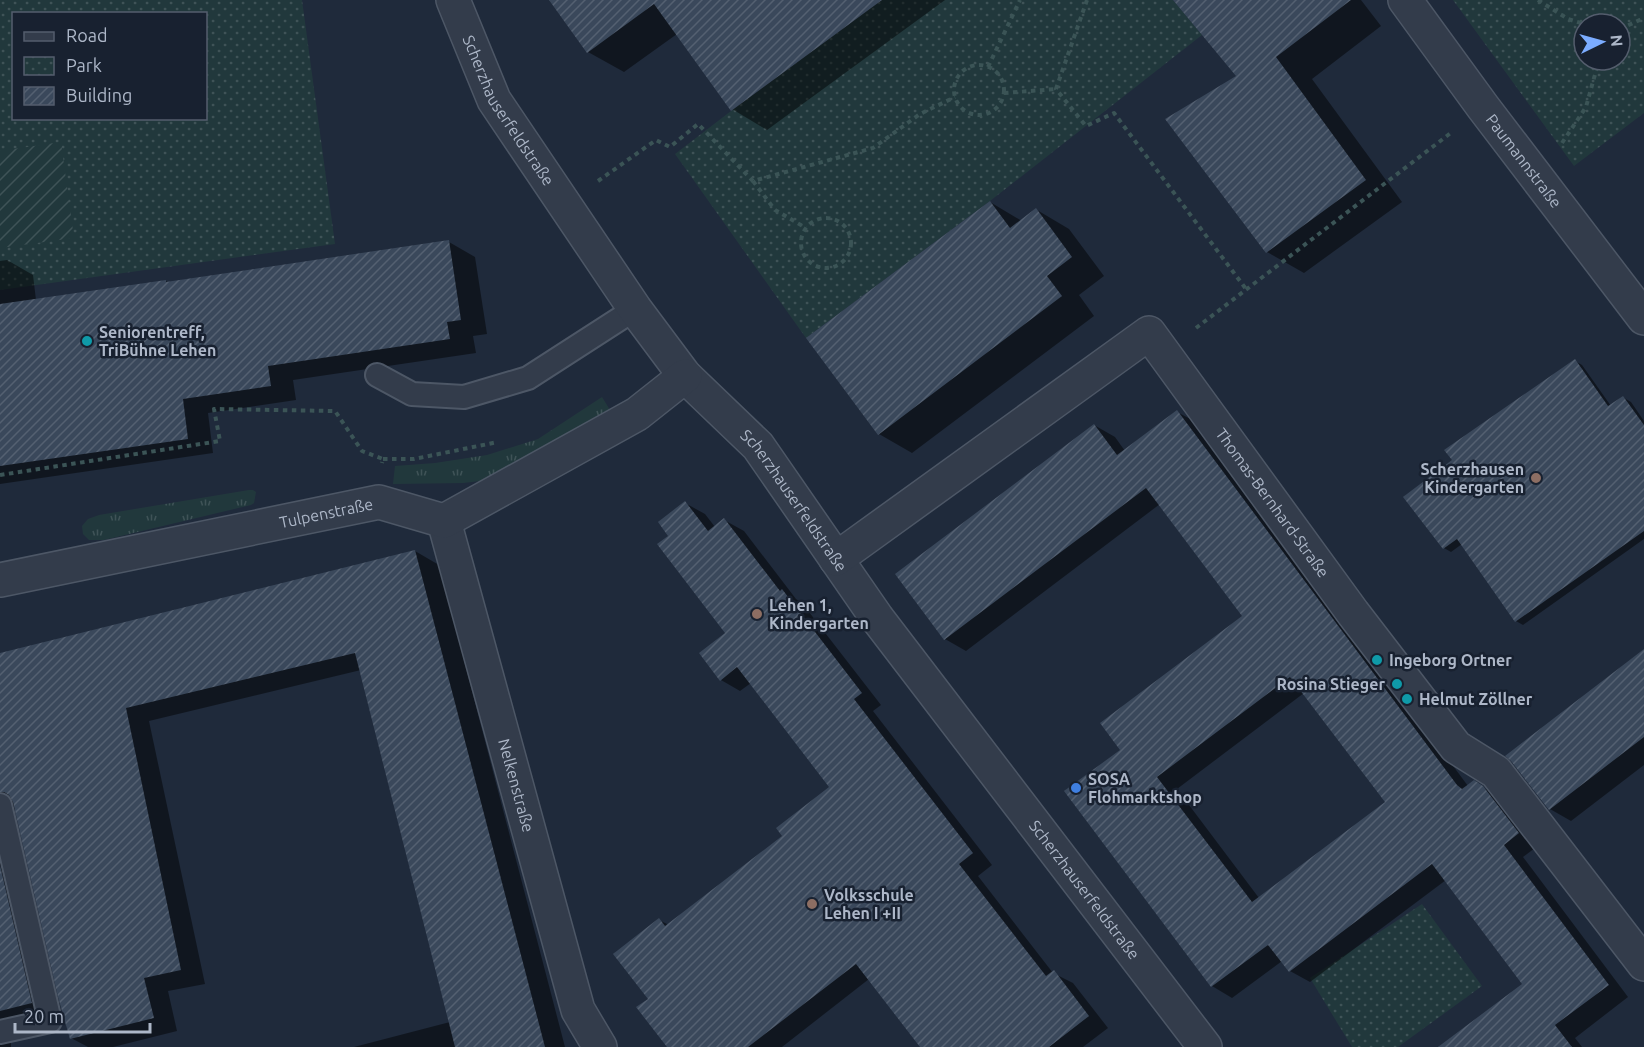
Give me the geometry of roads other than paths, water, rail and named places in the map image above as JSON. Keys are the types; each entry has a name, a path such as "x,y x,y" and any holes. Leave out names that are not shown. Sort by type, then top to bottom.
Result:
{"street":[{"name":"Scherzhauserfeldstraße","path":"453,0 494,100 635,309 686,376 758,446 877,618 1205,1047"},
{"name":"Paumannstraße","path":"1405,0 1483,107 1644,318"},
{"name":"Thomas-Bernhard-Straße","path":"836,559 1149,333 1353,613 1456,747 1496,772 1644,964"},
{"path":"444,521 637,414 686,376"},
{"name":"Tulpenstraße","path":"0,580 379,502 444,521"},
{"name":"Nelkenstraße","path":"444,521 578,1010 600,1047"}],"lane":[{"path":"377,375 412,394 464,397 528,378 635,309"},
{"path":"0,805 51,1021 0,1032"}],"place":[{"name":"Seniorentreff, TriBühne Lehen","path":"87,341"},
{"name":"Scherzhausen Kindergarten","path":"1536,478"},
{"name":"Lehen 1, Kindergarten","path":"757,614"},
{"name":"Ingeborg Ortner","path":"1377,660"},
{"name":"Rosina Stieger","path":"1397,684"},
{"name":"Helmut Zöllner","path":"1407,699"},
{"name":"SOSA Flohmarktshop","path":"1076,788"},
{"name":"Volksschule Lehen I +II","path":"812,904"}]}
